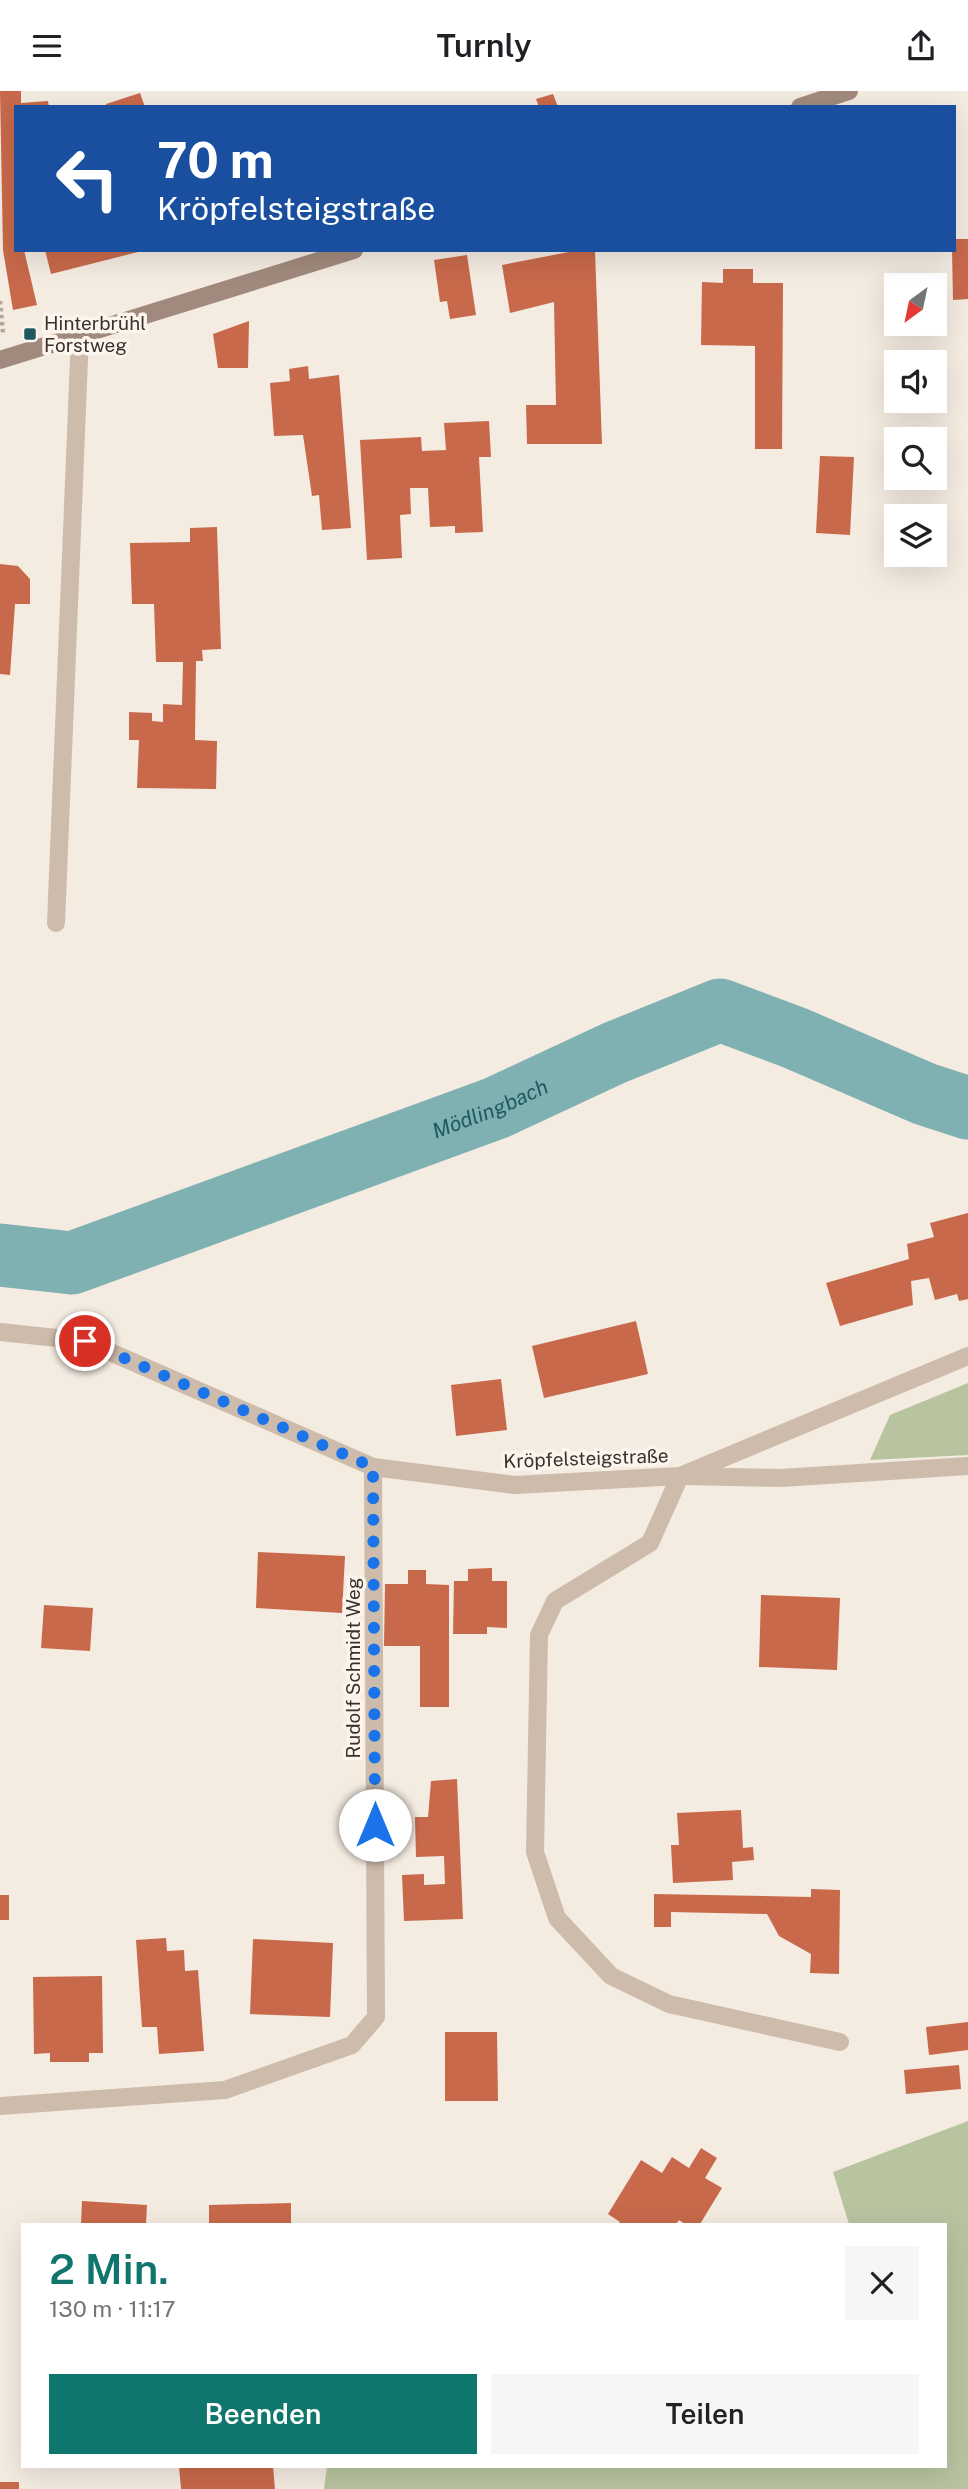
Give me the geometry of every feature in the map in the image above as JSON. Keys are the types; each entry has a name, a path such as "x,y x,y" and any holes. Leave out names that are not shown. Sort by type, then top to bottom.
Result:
{"main road":[{"path":"806,105 849,91"},
{"path":"0,360 348,252"}],"street":[{"path":"56,923 80,335"},
{"name":"Kröpfelsteigstraße","path":"0,1332 85,1341 373,1467 515,1485 680,1476 968,1356"},
{"path":"840,2042 669,2004 611,1976 557,1918 535,1852 539,1635 555,1601 650,1543 680,1476 781,1478 968,1466"},
{"name":"Rudolf Schmidt Weg","path":"0,2106 225,2090 352,2045 376,2017 373,1467"}],"green space":[{"path":"968,1383 968,1455 870,1460 890,1415"},
{"path":"968,2121 968,2489 324,2489 327,2468 947,2468 947,2223 849,2223 833,2172"}],"building":[{"path":"0,91 21,91 21,103 48,101 49,105 14,105 14,252 24,252 37,305 13,310 3,250"},
{"path":"140,93 144,105 106,105"},
{"path":"553,94 557,105 538,105 536,99"},
{"path":"956,239 968,239 968,299 953,300 952,252 956,252"},
{"path":"46,252 138,252 51,274"},
{"path":"569,252 595,252 602,444 527,444 526,405 556,405 554,302 510,313 502,265"},
{"path":"467,255 476,315 450,319 447,301 440,302 434,260"},
{"path":"723,269 753,269 753,283 783,283 782,449 755,449 755,346 701,345 702,282 723,283"},
{"path":"249,321 248,368 218,368 213,334"},
{"path":"308,366 309,379 339,375 351,528 322,530 319,495 312,496 303,435 274,436 270,383 290,381 289,369"},
{"path":"489,421 491,457 479,457 483,532 455,533 455,526 430,527 428,488 410,488 411,514 400,515 402,558 367,560 360,440 421,437 422,451 446,450 444,423"},
{"path":"820,456 854,457 850,535 816,533"},
{"path":"217,527 221,649 202,650 203,661 196,661 195,740 217,741 216,789 137,788 139,740 129,740 129,712 152,713 152,721 163,722 163,704 182,705 183,662 156,662 154,604 132,604 130,543 190,542 190,528"},
{"path":"0,564 18,566 30,579 30,604 15,604 10,675 0,674"},
{"path":"968,1213 968,1299 959,1301 957,1294 935,1300 929,1278 911,1281 913,1305 840,1326 826,1283 909,1259 907,1244 934,1237 930,1223"},
{"path":"636,1321 648,1374 544,1398 532,1346"},
{"path":"501,1379 507,1430 456,1436 451,1385"},
{"path":"258,1552 345,1556 342,1613 256,1608"},
{"path":"492,1568 492,1581 507,1581 507,1628 487,1627 487,1634 453,1634 454,1581 468,1581 468,1569"},
{"path":"408,1570 426,1570 426,1584 449,1585 449,1707 420,1707 420,1646 384,1646 385,1584 408,1584"},
{"path":"761,1595 840,1598 837,1670 759,1667"},
{"path":"44,1605 93,1608 90,1651 41,1648"},
{"path":"457,1779 463,1919 404,1921 402,1875 424,1874 424,1885 445,1884 444,1856 416,1857 415,1817 428,1817 431,1781"},
{"path":"741,1810 743,1848 753,1847 754,1860 732,1862 733,1880 673,1883 671,1845 679,1845 677,1813"},
{"path":"811,1889 840,1890 839,1974 810,1973 811,1954 779,1936 767,1914 671,1912 671,1927 654,1927 654,1894 811,1897"},
{"path":"0,1895 9,1895 9,1920 0,1920"},
{"path":"166,1938 167,1951 184,1950 185,1971 198,1970 204,2051 159,2054 157,2027 142,2027 136,1940"},
{"path":"253,1939 333,1943 330,2017 250,2014"},
{"path":"102,1976 103,2053 89,2053 89,2062 50,2062 50,2053 34,2054 33,1977"},
{"path":"968,2022 968,2050 929,2055 926,2027"},
{"path":"445,2032 497,2032 498,2101 445,2101"},
{"path":"959,2065 961,2089 906,2094 904,2070"},
{"path":"701,2148 717,2158 705,2178 722,2188 701,2223 684,2223 679,2220 677,2223 619,2223 608,2214 641,2160 662,2173 672,2157 689,2168"},
{"path":"82,2201 147,2205 146,2223 81,2223"},
{"path":"291,2203 291,2223 209,2223 209,2205"},
{"path":"179,2468 273,2468 275,2489 181,2489"},
{"path":"0,2482 19,2482 19,2489 0,2489"}],"waterway":[{"name":"Mödlingbach","path":"0,1255 72,1263 496,1108 614,1053 720,1010 795,1038 925,1094 968,1108"}],"place":[{"name":"Hinterbrühl Forstweg","path":"30,334"}],"route":[{"path":"85,1341 373,1467 375,1825"}]}
